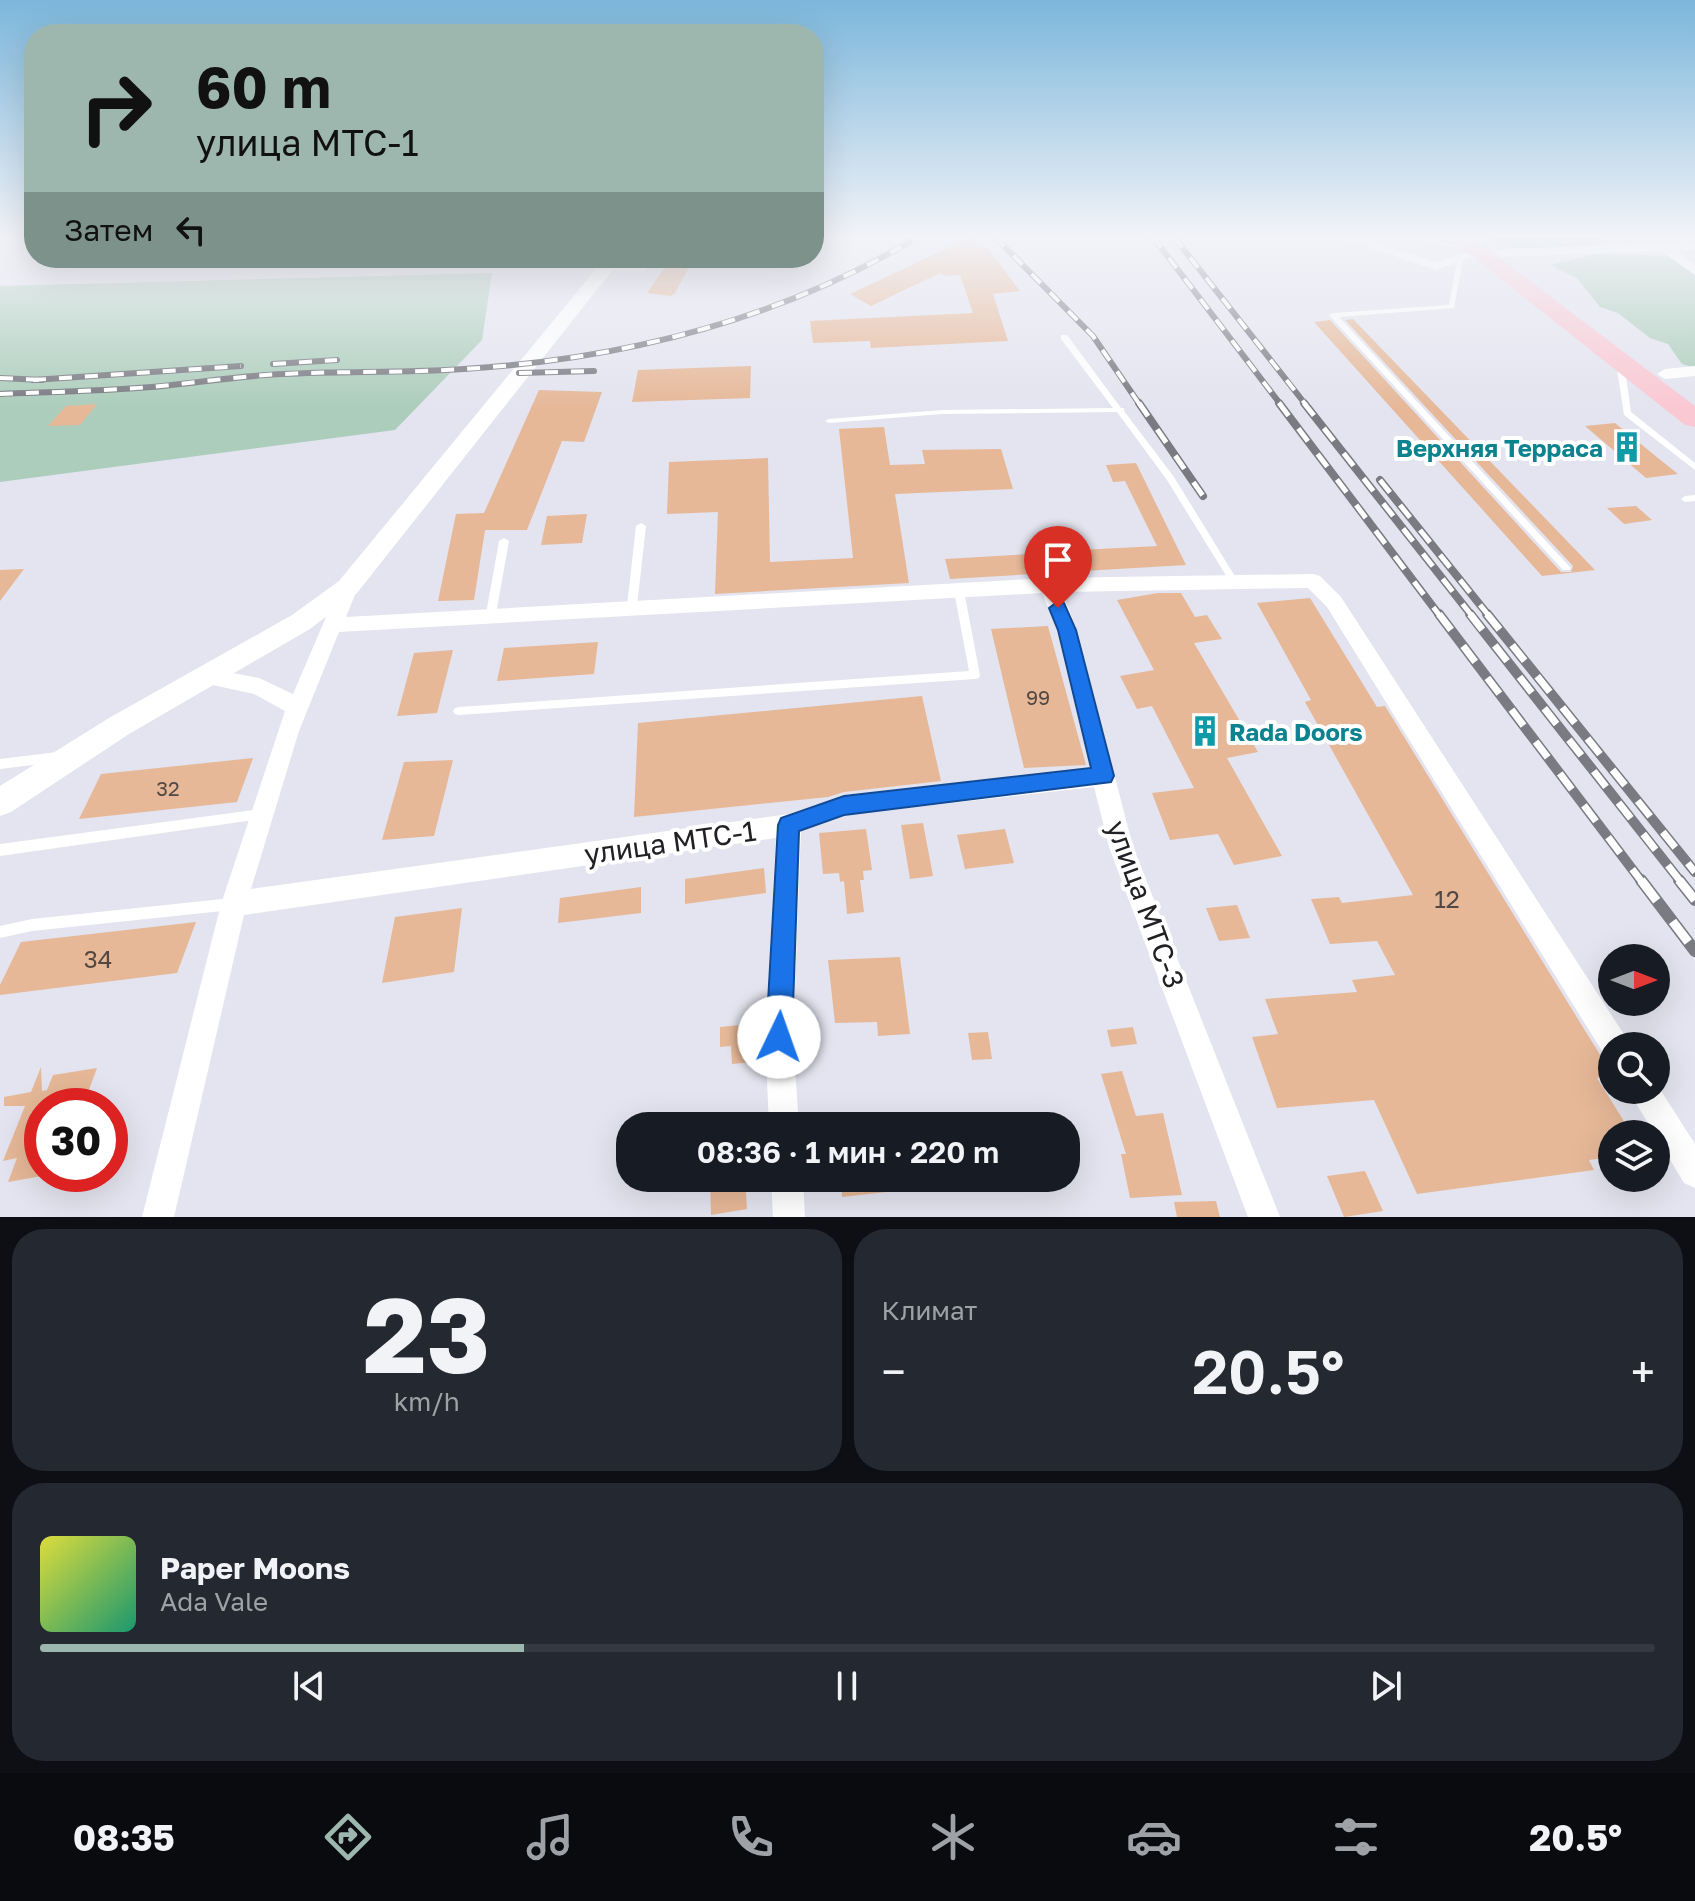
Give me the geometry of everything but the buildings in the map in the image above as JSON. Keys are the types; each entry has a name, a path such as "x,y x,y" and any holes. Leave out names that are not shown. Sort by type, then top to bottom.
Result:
{"highway":[{"path":"1534,294 1695,419"},
{"path":"1544,294 1695,396"}],"street":[{"path":"0,802 71,755 301,622 348,587 585,294"},
{"path":"1665,374 1695,371"},
{"path":"333,625 1049,585 1313,581 1334,602 1606,1032"},
{"name":"улица МТС-3","path":"1049,585 1067,630 1121,847 1264,1217"},
{"path":"158,1217 234,904 298,707 348,587"},
{"path":"207,676 259,687 298,707"},
{"name":"улица МТС-1","path":"234,904 789,825 844,805 1103,776"},
{"path":"783,1112 779,1037 789,825"},
{"path":"1652,1104 1695,1172"},
{"path":"788,1192 789,1217"}],"lane":[{"path":"1457,294 1452,307 1333,315 1566,568"},
{"path":"1064,337 1171,479 1233,580"},
{"path":"1620,360 1627,413 1695,467"},
{"path":"829,421 942,412 1121,410"},
{"path":"632,606 641,526"},
{"path":"491,614 504,541"},
{"path":"459,711 975,675 959,591"},
{"path":"0,764 71,755"},
{"path":"0,850 262,814"},
{"path":"0,932 32,925 234,904"}],"green space":[{"path":"0,294 489,294 482,340 395,430 0,482"},
{"path":"1590,294 1695,294 1695,368 1682,364 1668,344 1650,338 1618,313 1600,307"}],"railway":[{"path":"0,394 132,388 283,374 419,371 524,364 583,356 700,330 805,294"},
{"path":"1051,294 1093,336 1140,405"},
{"path":"1196,294 1281,405"},
{"path":"1219,294 1306,405"},
{"path":"273,364 337,360"},
{"path":"37,380 241,366"},
{"path":"519,373 594,371"},
{"path":"0,378 37,380"},
{"path":"37,380 42,380"},
{"path":"1139,403 1203,496"},
{"path":"1279,403 1440,616"},
{"path":"1304,403 1472,616"},
{"path":"1380,480 1489,616"},
{"path":"1439,614 1642,882"},
{"path":"1470,614 1681,882"},
{"path":"1487,614 1695,872"},
{"path":"1641,880 1695,951"},
{"path":"1679,880 1695,900"}],"place":[{"name":"Верхняя Терраса","path":"1627,447"},
{"name":"Rada Doors","path":"1205,731"}],"route":[{"path":"779,1037 789,825 844,805 1103,776 1067,630 1058,608"}]}
